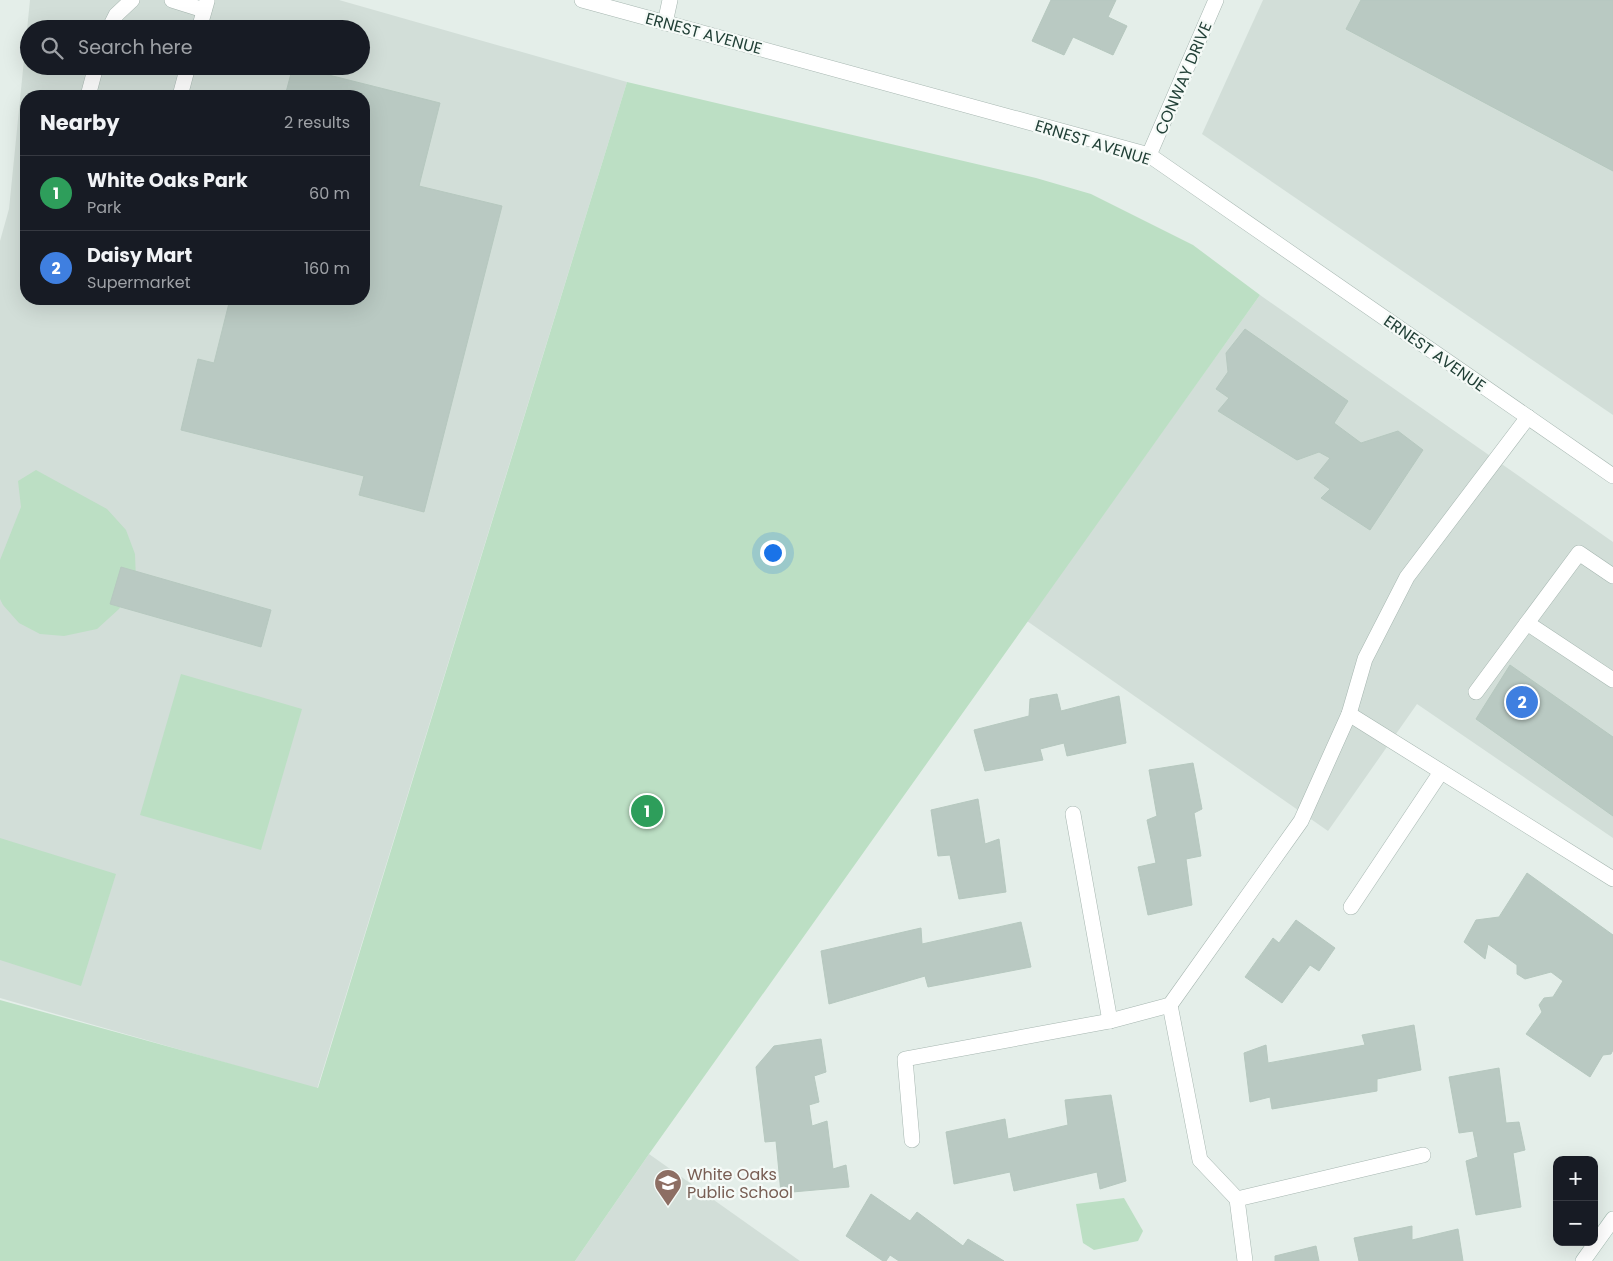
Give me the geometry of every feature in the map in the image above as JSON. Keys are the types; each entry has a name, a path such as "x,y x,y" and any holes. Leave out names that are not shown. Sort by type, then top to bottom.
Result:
{"street":[{"path":"114,20 116,15 132,0"},
{"path":"172,0 206,5 201,20"},
{"name":"ERNEST AVENUE","path":"582,0 1149,155 1613,476"},
{"path":"665,22 670,0"},
{"name":"CONWAY DRIVE","path":"1149,155 1216,0"},
{"path":"90,90 94,75"},
{"path":"182,90 186,75"},
{"path":"912,1140 905,1059 1110,1021 1170,1005 1301,821 1349,714 1365,659 1408,577 1528,417"},
{"path":"1476,692 1578,553 1613,576"},
{"path":"1527,623 1613,680"},
{"path":"1349,714 1613,879"},
{"path":"1351,907 1442,772"},
{"path":"1073,814 1110,1021"},
{"path":"1170,1005 1200,1160 1237,1198 1245,1261"},
{"path":"1237,1198 1423,1155"},
{"path":"1583,1261 1613,1219"}],"shaded area":[{"path":"30,0 339,0 627,82 317,1089 0,998 0,241 9,209 20,100 20,305 370,305 370,90 21,90 22,75 370,75 370,20 28,20"},
{"path":"1263,0 1613,0 1613,415 1202,134"},
{"path":"1260,295 1613,542 1613,838 1417,704 1328,831 1027,621"},
{"name":"White Oaks Public School","path":"649,1154 800,1261 575,1261"}],"green space":[{"path":"627,82 1036,178 1091,194 1193,245 1260,295 649,1154 575,1261 0,1261 0,1000 318,1088"},
{"path":"36,470 107,509 126,530 135,554 136,580 119,609 97,629 64,636 40,634 19,623 0,599 0,560 21,507 18,481"},
{"path":"181,674 302,709 261,850 140,815"},
{"path":"0,838 116,874 81,986 0,960"},
{"path":"1124,1198 1143,1231 1138,1241 1094,1250 1083,1243 1076,1204"}],"building":[{"path":"1051,0 1116,0 1108,17 1127,26 1113,55 1073,37 1064,55 1032,41"},
{"path":"1361,0 1613,0 1613,171 1346,29"},
{"path":"291,75 329,75 440,103 419,186 502,206 424,512 359,495 364,476 181,430 198,359 214,363 228,305 370,305 370,90 287,90"},
{"path":"1245,329 1348,401 1334,423 1361,443 1398,431 1423,450 1370,530 1321,498 1330,489 1314,478 1330,458 1319,452 1297,460 1218,411 1229,398 1216,389 1228,372 1226,353"},
{"path":"121,567 271,610 261,647 110,604"},
{"path":"1510,665 1613,737 1613,816 1476,719"},
{"path":"1057,694 1061,711 1119,696 1126,743 1067,756 1064,743 1040,749 1043,760 985,771 974,730 1029,716 1030,699"},
{"path":"1193,763 1202,809 1194,813 1201,856 1186,859 1192,905 1148,915 1138,867 1156,863 1147,820 1157,816 1149,770"},
{"path":"978,799 985,844 999,839 1006,892 959,899 950,855 938,856 931,810"},
{"path":"1527,873 1613,935 1613,1050 1611,1054 1603,1055 1590,1077 1526,1034 1542,1012 1539,1005 1544,998 1553,997 1563,981 1551,972 1525,979 1517,974 1517,965 1488,944 1485,959 1464,942 1476,920 1499,917"},
{"path":"1296,920 1335,948 1319,971 1310,965 1282,1003 1245,977 1273,938 1279,943"},
{"path":"1021,922 1031,967 928,987 925,976 829,1004 821,951 921,928 922,944"},
{"path":"1414,1025 1421,1070 1377,1079 1377,1091 1272,1109 1270,1097 1250,1102 1244,1053 1266,1045 1268,1063 1365,1045 1362,1035"},
{"path":"821,1039 826,1072 814,1076 819,1102 809,1105 812,1126 827,1121 833,1169 846,1165 849,1187 781,1193 776,1141 765,1142 756,1067 774,1046"},
{"path":"1499,1068 1506,1123 1519,1122 1525,1150 1513,1153 1521,1207 1476,1215 1466,1161 1478,1157 1473,1131 1459,1133 1449,1077"},
{"path":"1111,1095 1126,1181 1100,1189 1097,1172 1014,1191 1010,1172 954,1184 946,1132 1005,1119 1008,1139 1068,1125 1065,1100"},
{"path":"871,1194 910,1221 917,1212 963,1246 968,1239 1004,1261 899,1261 890,1255 886,1261 883,1261 846,1236"},
{"path":"1412,1226 1412,1240 1458,1229 1463,1261 1359,1261 1354,1238"},
{"path":"1316,1246 1319,1261 1275,1261 1275,1256"}],"place":[{"name":"Daisy Mart","path":"1522,702"},
{"name":"White Oaks Park","path":"647,811"},
{"name":"White Oaks Public School","path":"668,1207"}]}
